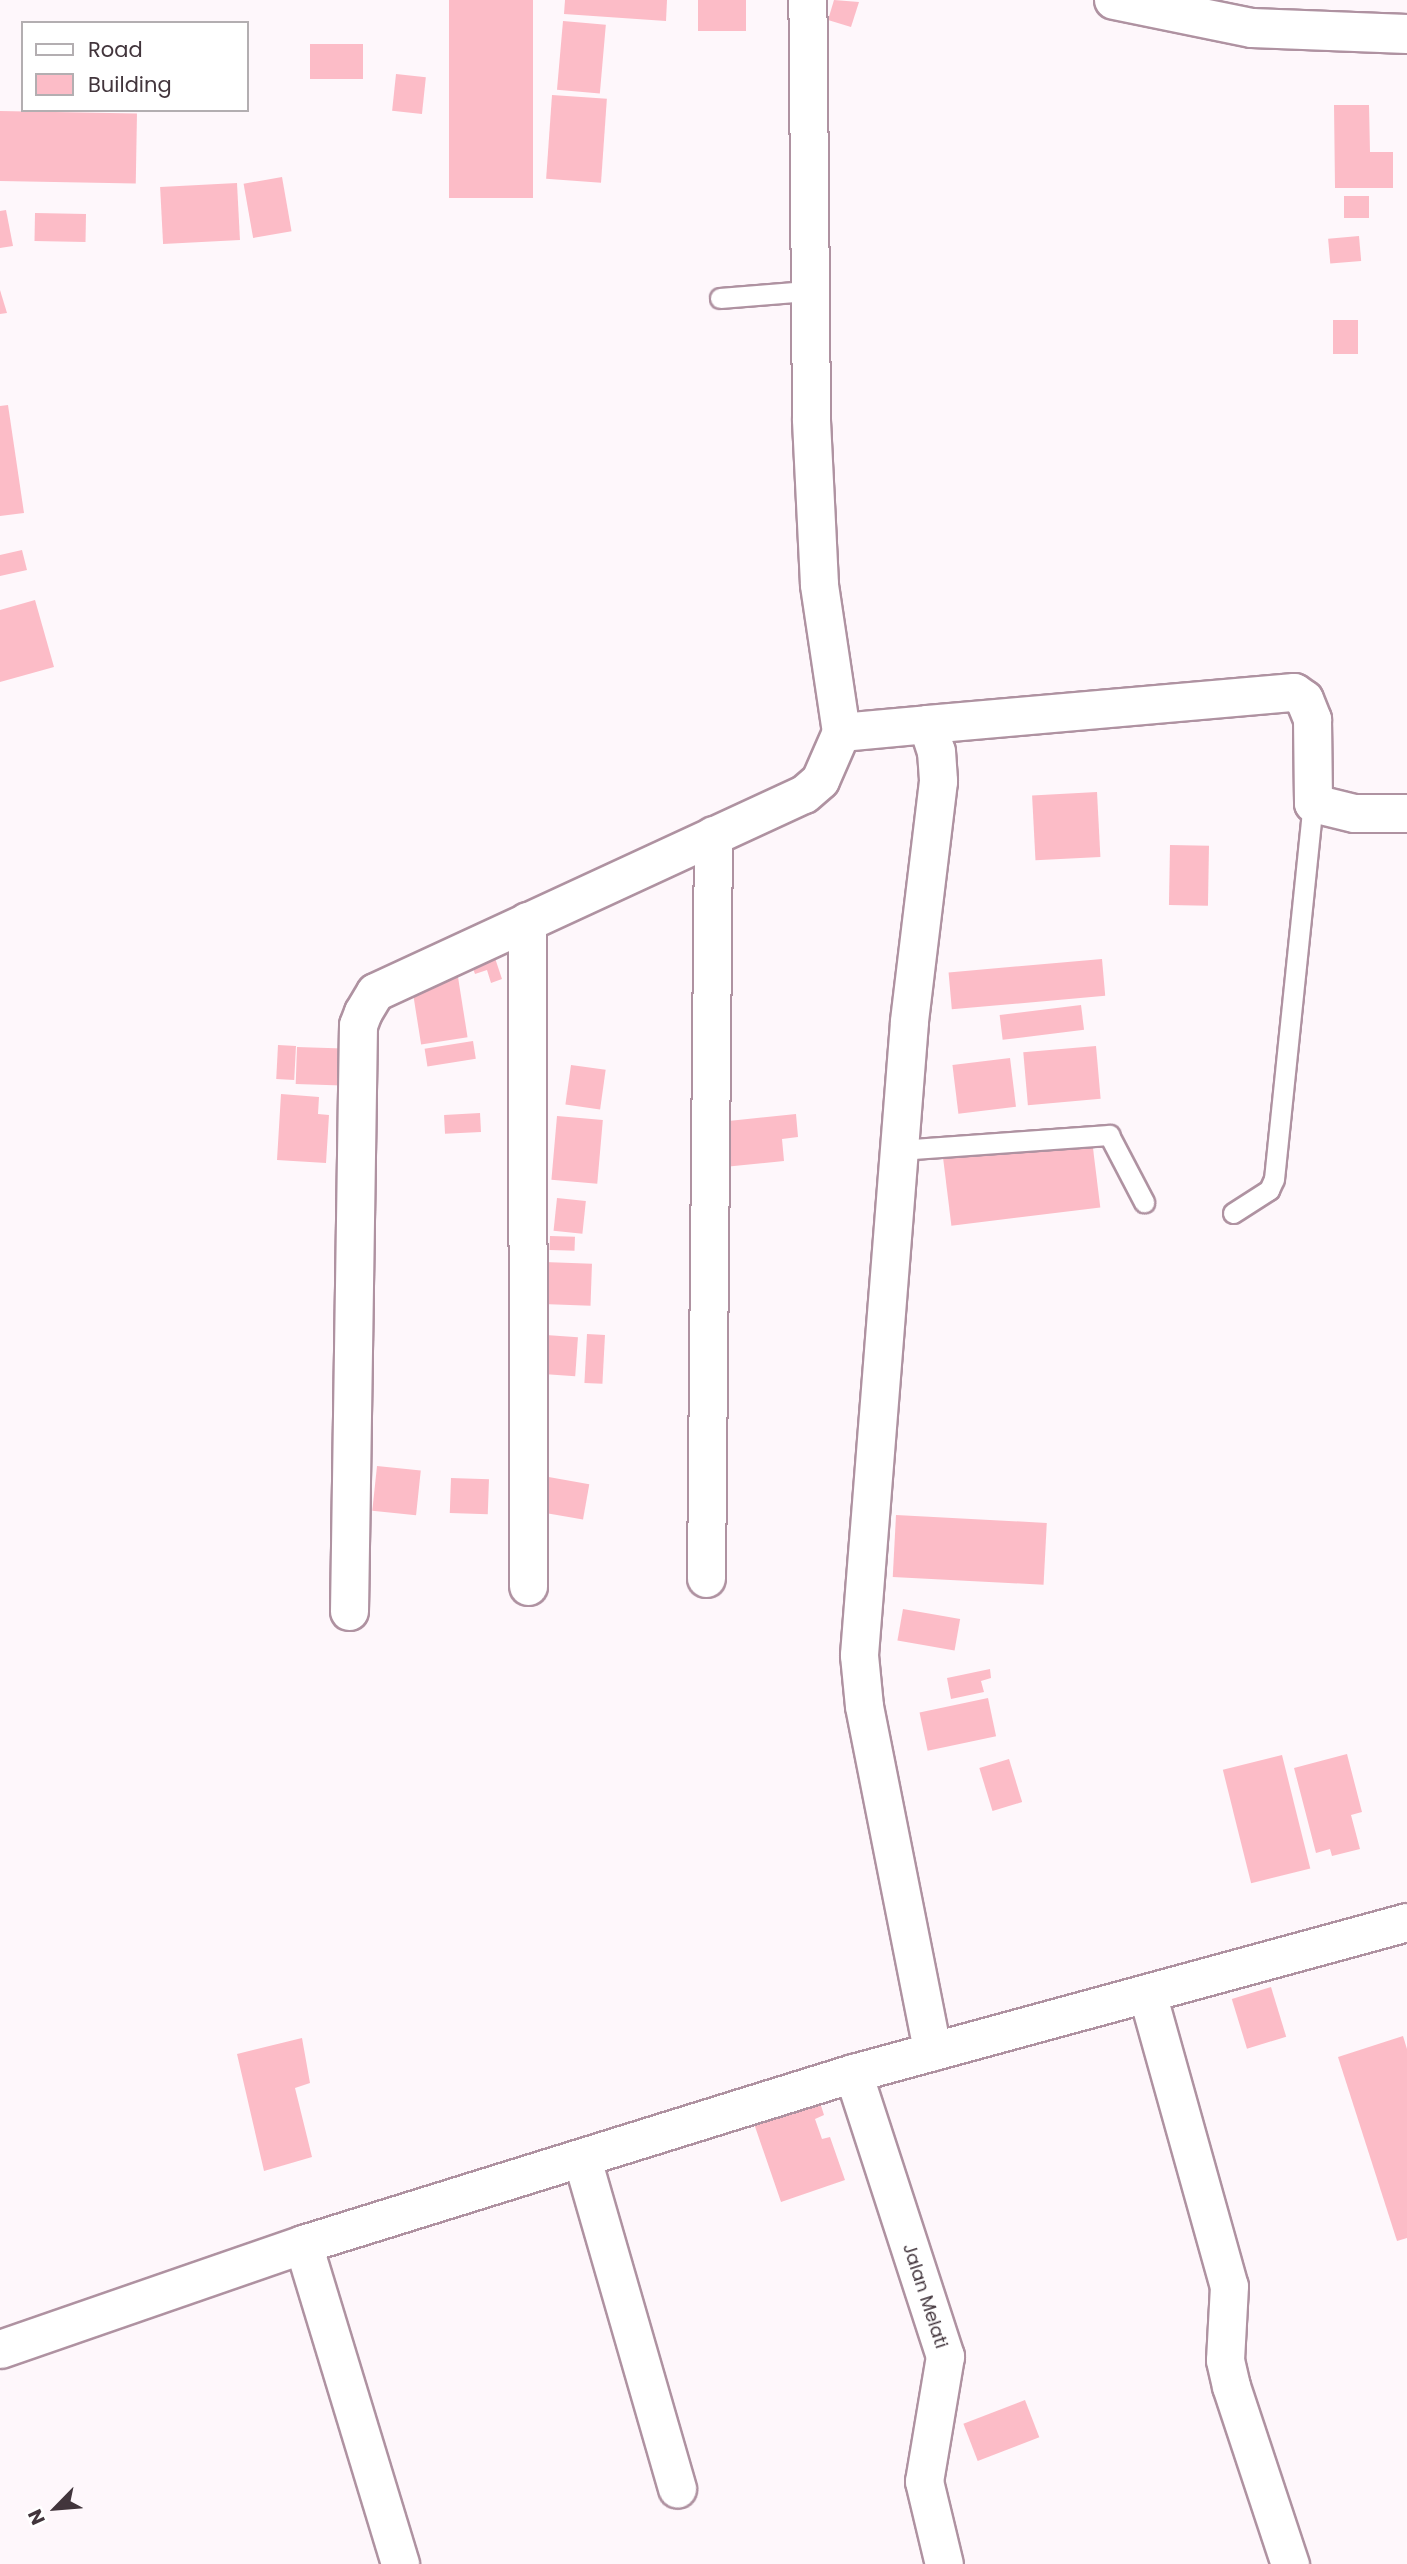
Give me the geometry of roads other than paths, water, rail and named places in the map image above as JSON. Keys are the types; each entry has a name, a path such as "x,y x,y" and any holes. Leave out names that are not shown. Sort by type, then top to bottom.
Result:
{"main road":[{"path":"1114,0 1252,28 1407,34"}],"street":[{"path":"349,1611 358,1026 375,992 804,794 820,780 841,732 819,584 807,291 807,0"},
{"path":"841,732 1294,692 1304,699 1312,719 1313,803 1354,813 1407,813"},
{"path":"927,724 936,751 938,782 909,1022 859,1655 864,1706 932,2051"},
{"path":"706,1578 713,835"},
{"path":"527,921 528,1586"},
{"path":"0,2349 303,2244 853,2073 1407,1922"},
{"path":"1147,1993 1229,2286 1225,2360 1230,2386 1290,2564"},
{"name":"Jalan Melati","path":"853,2073 945,2356 924,2481 944,2564"},
{"path":"582,2159 677,2488"},
{"path":"303,2244 400,2564"}],"lane":[{"path":"720,298 807,291"},
{"path":"1233,1213 1269,1190 1274,1179 1313,803"},
{"path":"898,1150 1109,1135 1116,1142 1132,1188 1144,1202"}]}
